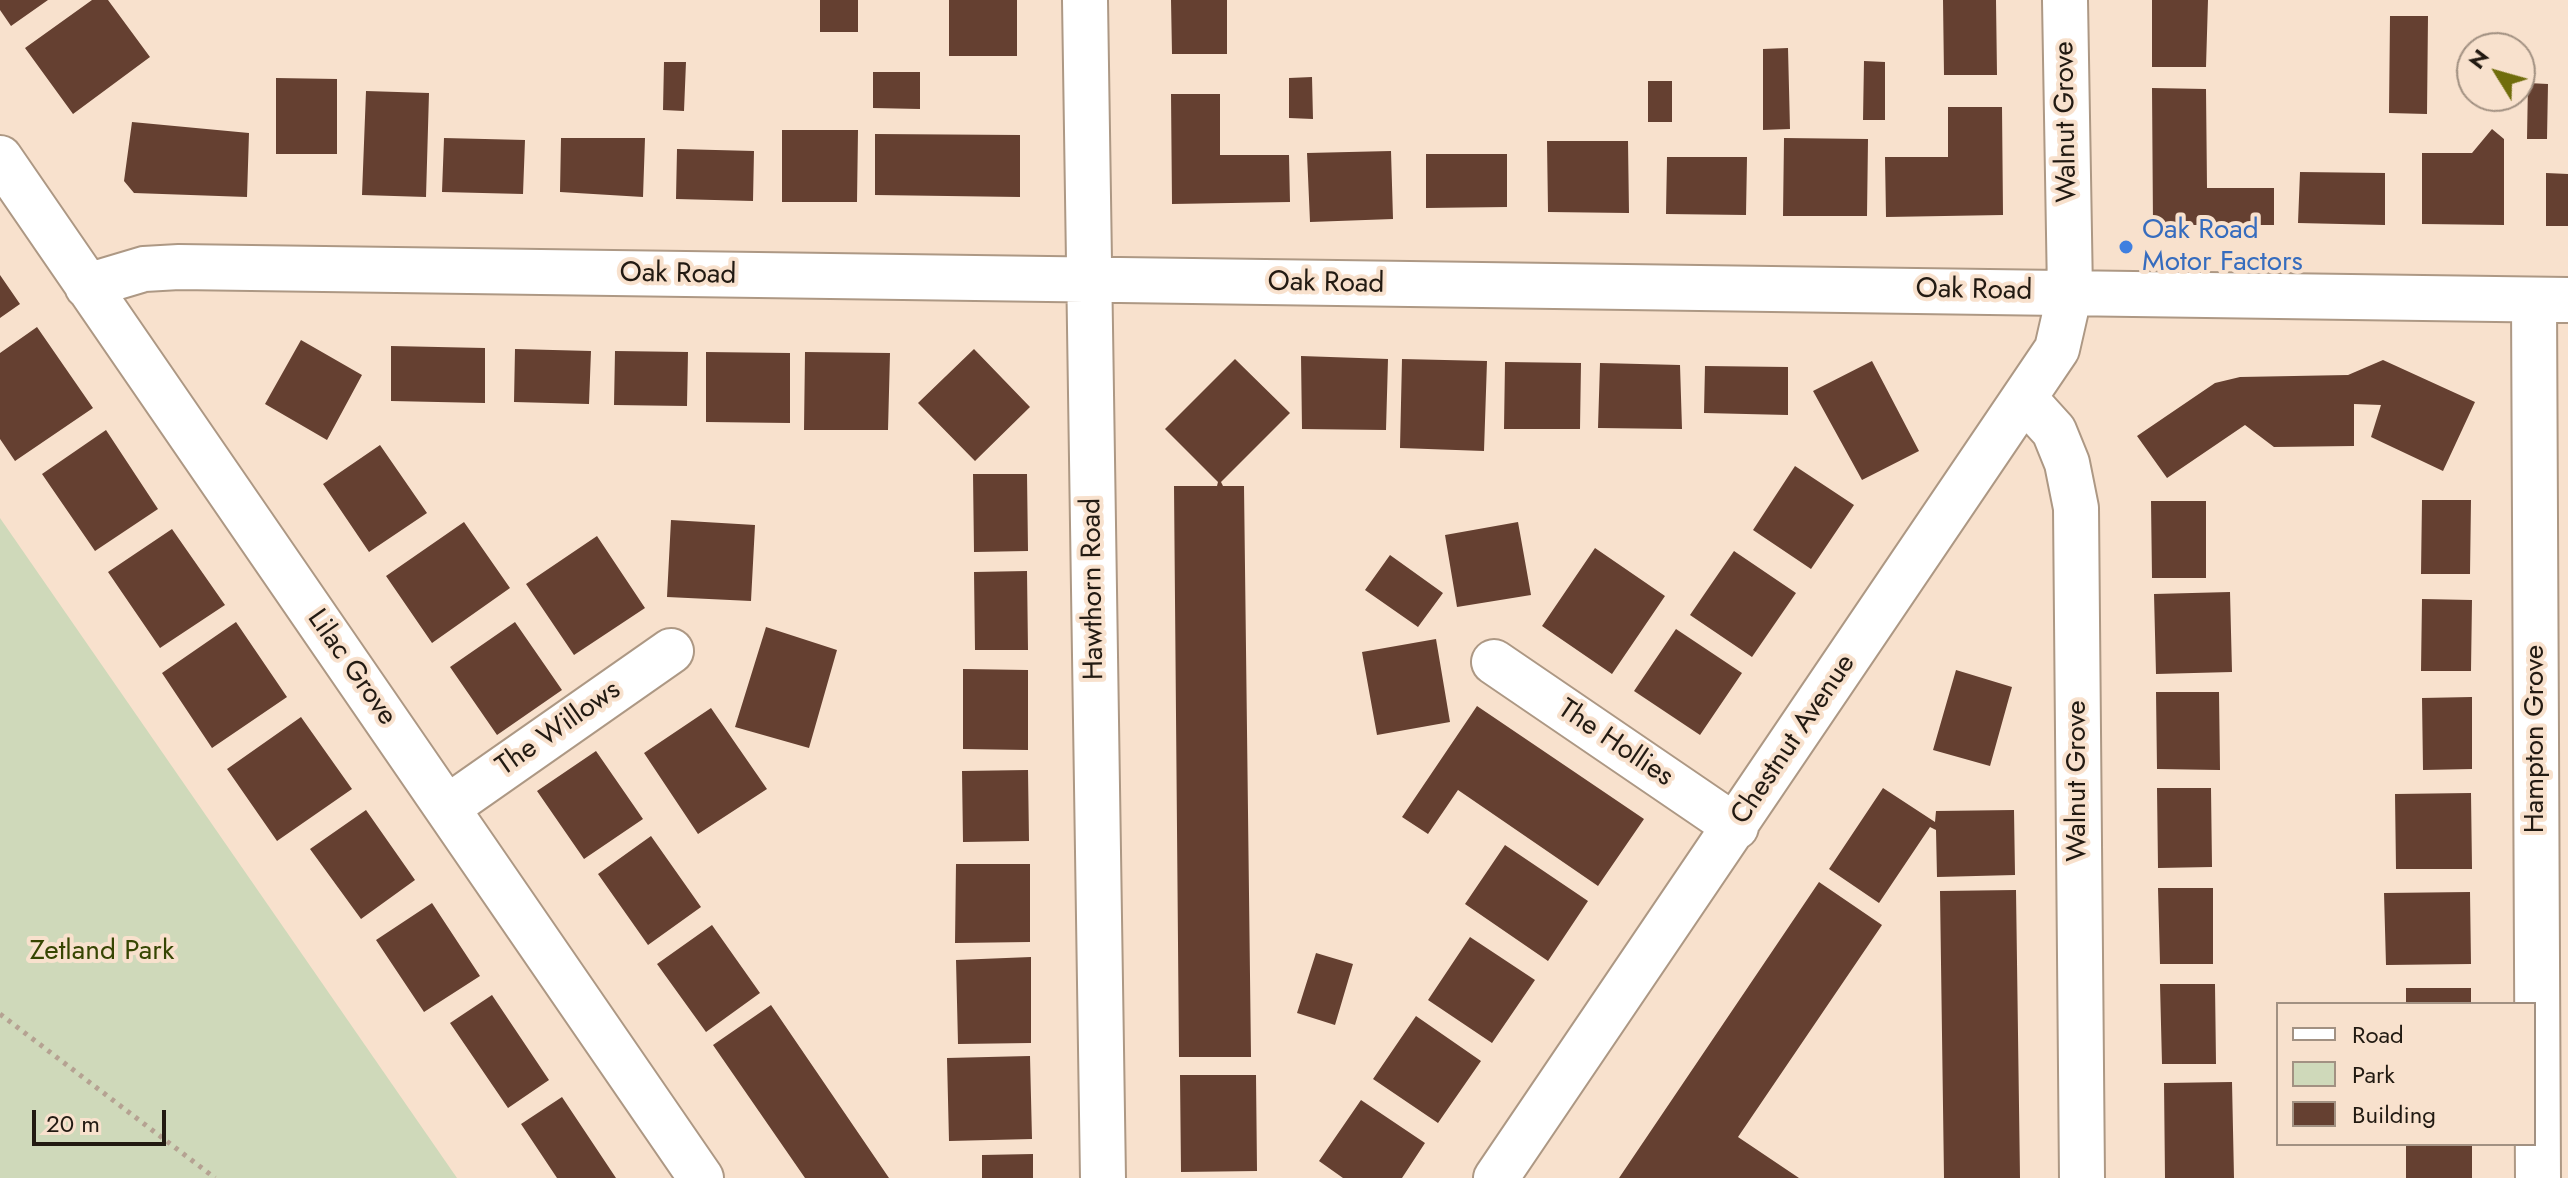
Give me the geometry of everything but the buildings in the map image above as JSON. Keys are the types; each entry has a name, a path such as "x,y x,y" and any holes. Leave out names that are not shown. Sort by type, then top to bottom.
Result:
{"street":[{"name":"Hawthorn Road","path":"1085,0 1103,1178"},
{"name":"Walnut Grove","path":"2065,0 2070,292"},
{"name":"Lilac Grove","path":"0,158 701,1178"},
{"name":"Oak Road","path":"87,286 144,269 179,267 2551,300"},
{"name":"Chestnut Avenue","path":"1496,1178 2025,399 2057,349 2070,292"},
{"name":"Hampton Grove","path":"2538,1178 2551,300"},
{"name":"Walnut Grove","path":"2025,399 2054,431 2067,463 2076,508 2082,1178"},
{"name":"The Willows","path":"448,807 671,651"},
{"name":"The Hollies","path":"1494,662 1736,827"}],"path":[{"path":"0,1014 215,1178"}],"green space":[{"name":"Zetland Park","path":"0,518 457,1178 0,1178"}],"place":[{"name":"Oak Road Motor Factors","path":"2126,247"}]}
